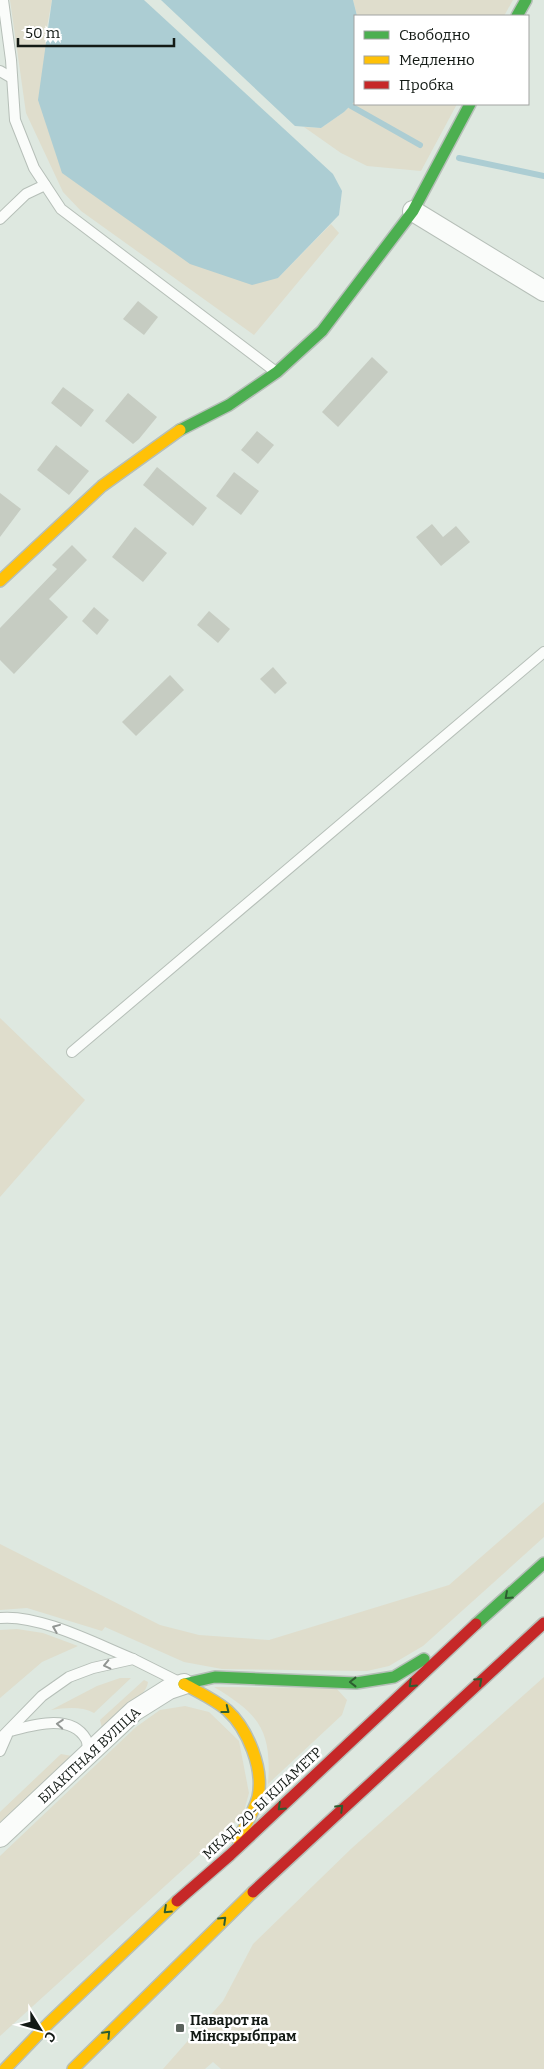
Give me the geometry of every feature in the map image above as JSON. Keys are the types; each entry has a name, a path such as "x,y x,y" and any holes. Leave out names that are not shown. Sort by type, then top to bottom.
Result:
{"main road":[{"path":"518,15 526,0"},
{"path":"0,581 102,486 175,432 229,404 277,372 322,331 413,211 469,105"},
{"name":"МКАД, 20-Ы КІЛАМЕТР","path":"5,2069 49,2023 161,1916 230,1855 460,1638 544,1563"},
{"path":"73,2069 146,1993 378,1773 544,1623"},
{"path":"184,1684 215,1677 356,1683 394,1677 460,1638"},
{"path":"184,1684 215,1702 233,1716 252,1748 257,1772 258,1794 251,1815 230,1855"}],"street":[{"path":"413,211 544,291"},
{"name":"БЛАКІТНАЯ ВУЛІЦА","path":"0,1837 134,1711 169,1689 184,1684"}],"lane":[{"path":"3,0 15,120 34,168 61,210 277,372"},
{"path":"0,71 12,78"},
{"path":"0,219 26,194 45,185"},
{"path":"72,1052 544,652"},
{"path":"0,1618 10,1617 38,1621 133,1659 184,1684"},
{"path":"0,1743 2,1735 42,1696 69,1677 93,1668 133,1659"},
{"path":"2,1735 55,1722 67,1724 79,1730 87,1740 88,1755"},
{"path":"0,1750 2,1735"}],"shaded area":[{"path":"10,0 52,0 46,32 278,278 331,224 339,233 254,335 81,211 63,192 26,113"},
{"path":"353,0 513,0 505,15 357,15"},
{"path":"354,102 354,105 456,105 421,171 367,166 341,153 304,127 321,128 344,112"},
{"path":"0,1018 85,1100 0,1197"},
{"path":"544,1502 544,1537 423,1646 389,1666 367,1671 222,1669 184,1662 105,1627 102,1631 27,1608 0,1610 0,1544 160,1625 199,1635 269,1640 449,1585"},
{"path":"17,1629 43,1633 78,1646 42,1662 0,1698 0,1630"},
{"path":"544,1677 544,2069 221,2069 213,2062 205,2069 163,2069 223,2001 253,1944 352,1848"},
{"path":"120,1678 131,1678 94,1713 78,1708 51,1710 97,1686"},
{"path":"144,1680 148,1682 142,1694 102,1728 100,1720"},
{"path":"214,1687 336,1688 347,1700 342,1715 268,1784 268,1750 265,1737 259,1725 242,1706"},
{"path":"185,1706 209,1712 239,1741 249,1793 243,1815 0,2036 0,1856 136,1727 160,1710"},
{"path":"61,1754 72,1756 0,1824 0,1812"}],"water":[{"path":"52,0 144,0 333,174 342,191 339,215 278,278 252,285 190,264 62,173 38,100"},
{"path":"161,0 353,0 357,15 354,15 354,102 344,112 321,128 295,126"}],"building":[{"path":"138,301 158,317 144,335 123,319"},
{"path":"372,357 388,372 338,427 322,412"},
{"path":"63,387 94,410 81,427 51,403"},
{"path":"128,393 157,417 133,444 105,421"},
{"path":"257,431 274,445 258,464 241,450"},
{"path":"56,445 89,471 69,495 37,470"},
{"path":"157,467 207,508 193,526 143,485"},
{"path":"234,472 259,491 241,515 216,496"},
{"path":"0,493 21,509 0,537"},
{"path":"432,524 443,537 456,526 470,542 441,566 416,537"},
{"path":"135,527 167,553 143,582 112,557"},
{"path":"72,545 87,560 49,599 68,617 14,674 0,660 0,628 57,569 52,565"},
{"path":"94,607 109,620 97,635 82,621"},
{"path":"209,611 230,629 218,643 197,625"},
{"path":"273,667 287,683 275,694 260,679"},
{"path":"170,675 184,690 136,736 122,722"}],"waterway":[{"path":"351,106 420,145"},
{"path":"459,158 544,176"}],"traffic: fast":[{"path":"518,15 526,0"},
{"path":"180,430 229,405 277,372 322,331 413,211 469,105"},
{"path":"476,1624 544,1563"},
{"path":"184,1684 215,1677 356,1683 394,1677 424,1659"}],"traffic: slow":[{"path":"0,581 102,486 180,430"},
{"path":"184,1684 227,1710 242,1728 253,1750 259,1774 258,1797 238,1839"},
{"path":"73,2069 253,1892"},
{"path":"5,2069 49,2023 177,1901"}],"traffic: jam":[{"path":"253,1892 544,1623"},
{"path":"177,1901 230,1855 476,1624"}],"place":[{"name":"Паварот на Мінскрыбпрам","path":"180,2028"}]}
